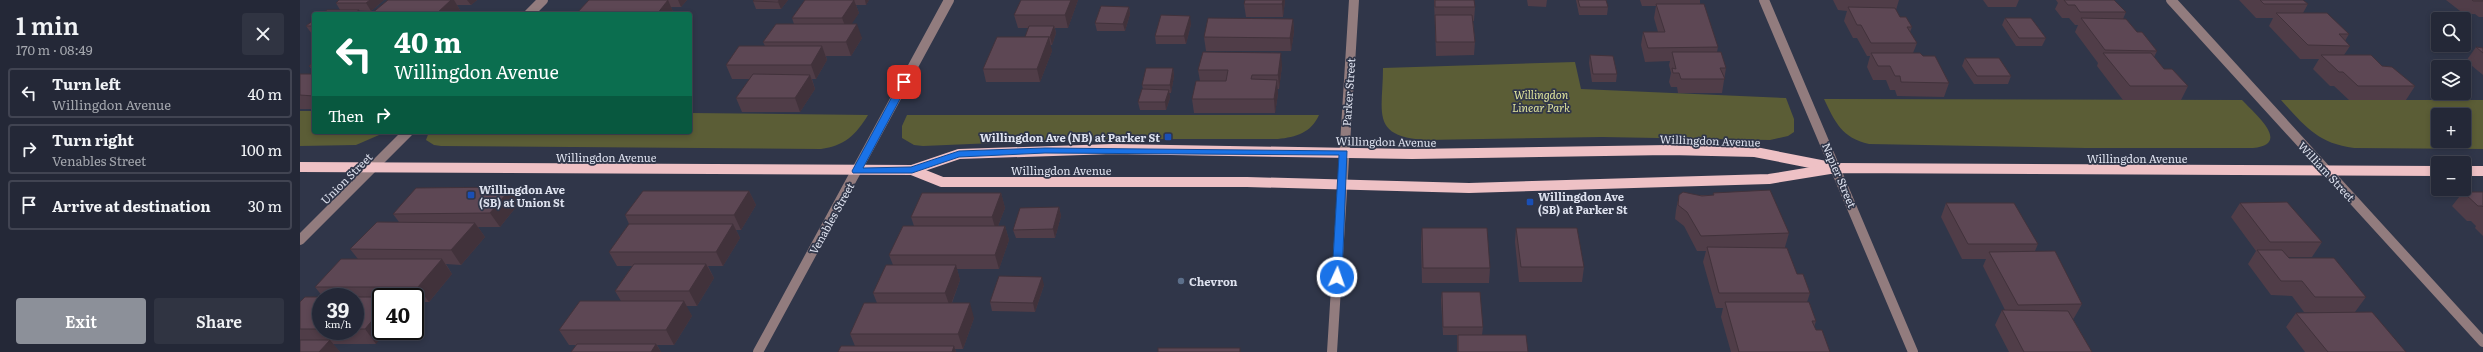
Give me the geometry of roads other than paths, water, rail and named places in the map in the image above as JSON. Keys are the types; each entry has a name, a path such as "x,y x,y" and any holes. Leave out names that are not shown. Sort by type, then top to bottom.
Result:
{"main road":[{"name":"Willingdon Avenue","path":"300,167 857,171 912,170 959,154 1045,150 1344,152 1412,154 1669,150 1755,152 1836,168"},
{"name":"Willingdon Avenue","path":"912,170 942,182 1342,184 1469,188 1769,179 1836,168 2431,171"},
{"path":"2471,171 2483,171"}],"street":[{"path":"531,12 543,0"},
{"name":"Venables Street","path":"758,352 949,0"},
{"name":"Parker Street","path":"1332,352 1354,0"},
{"name":"Napier Street","path":"1764,0 1913,352"},
{"name":"William Street","path":"2171,0 2483,342"},
{"name":"Union Street","path":"300,240 406,134"}],"place":[{"name":"Willingdon Ave (NB) at Parker St","path":"1168,137"},
{"name":"Willingdon Ave (SB) at Union St","path":"471,195"},
{"name":"Willingdon Ave (SB) at Parker St","path":"1530,202"},
{"name":"Chevron","path":"1181,281"}],"park label":[{"name":"Willingdon Linear Park","path":"1541,100"}]}
